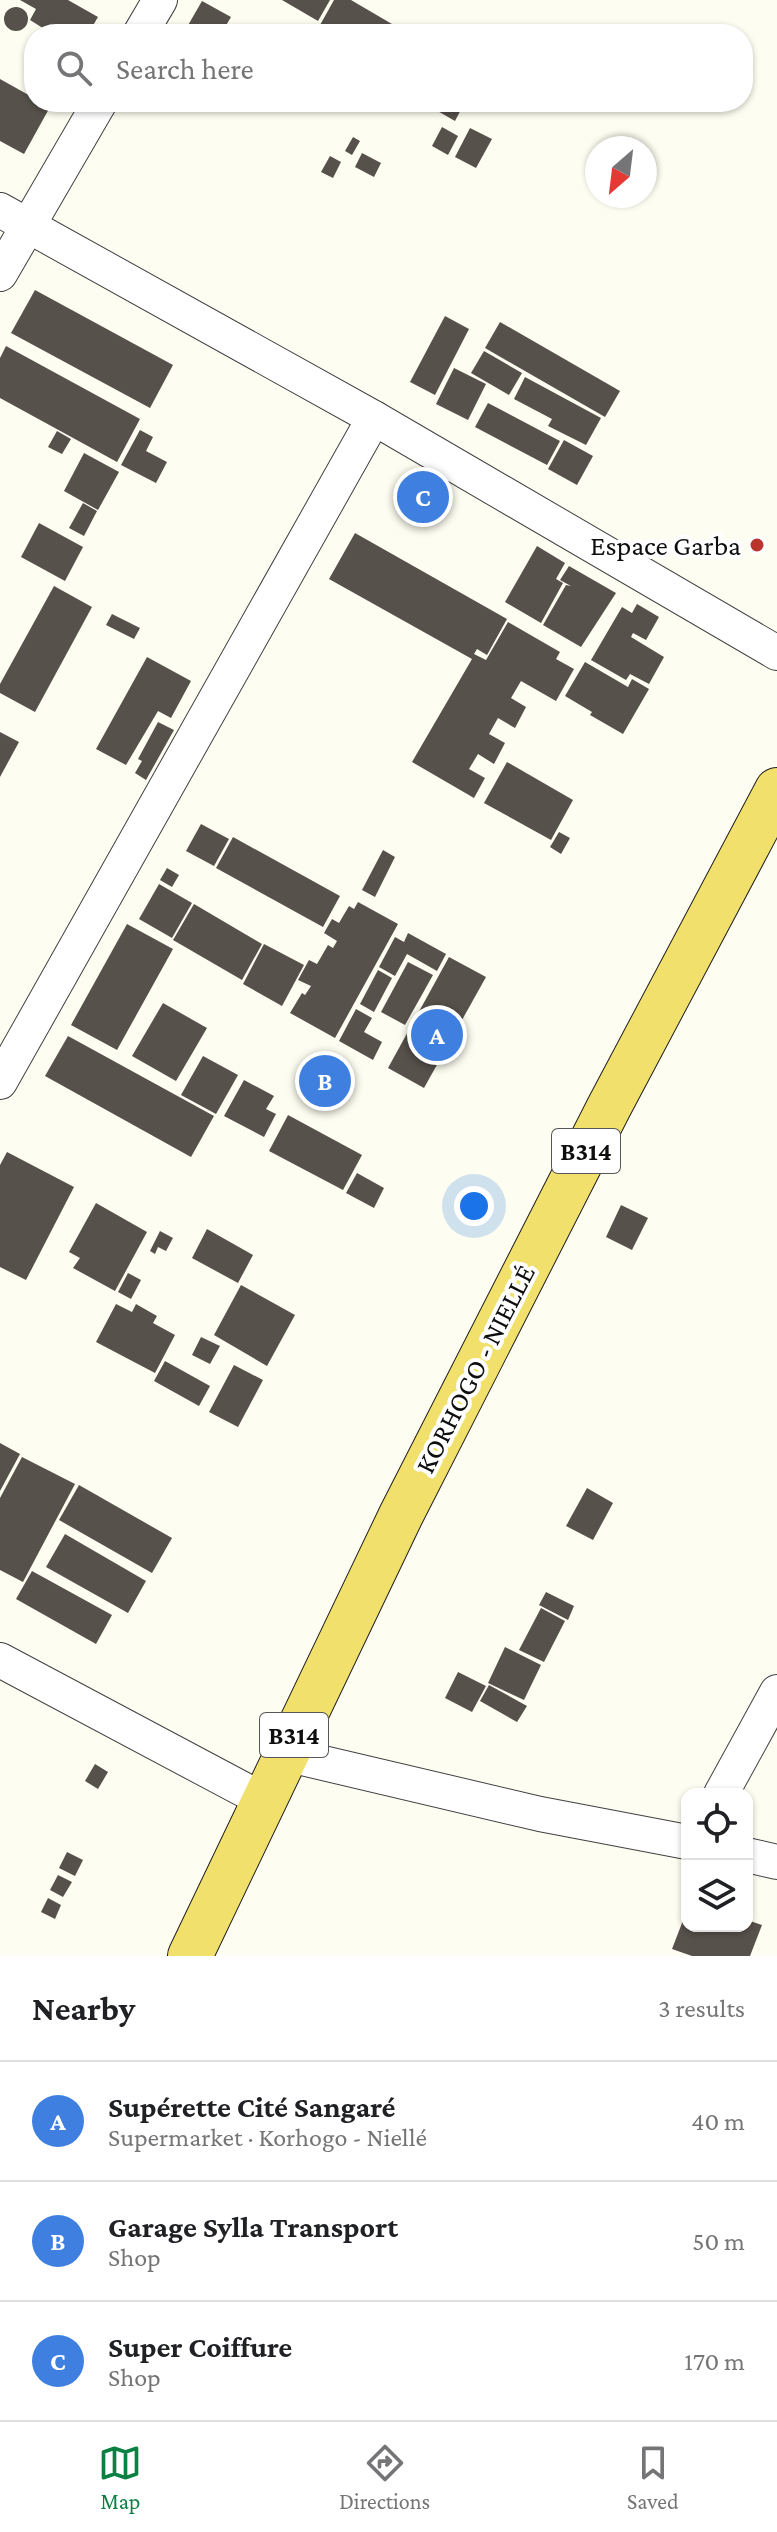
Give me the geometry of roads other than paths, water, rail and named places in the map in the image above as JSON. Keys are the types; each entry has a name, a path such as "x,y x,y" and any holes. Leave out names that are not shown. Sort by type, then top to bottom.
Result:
{"main road":[{"name":"KORHOGO - NIELLÉ","path":"190,1956 401,1515 594,1135 777,790"}],"street":[{"path":"146,24 160,0"},
{"path":"0,274 14,218 93,112"},
{"path":"14,218 374,418 777,653"},
{"path":"0,1082 374,418"},
{"path":"0,1660 265,1801"},
{"path":"724,1788 777,1692"},
{"path":"285,1754 540,1814 681,1841"},
{"path":"753,1856 777,1862"}],"place":[{"name":"Super Coiffure","path":"423,497"},
{"name":"Espace Garba","path":"757,545"},
{"name":"Supérette Cité Sangaré","path":"437,1035"},
{"name":"Garage Sylla Transport","path":"325,1081"}]}
